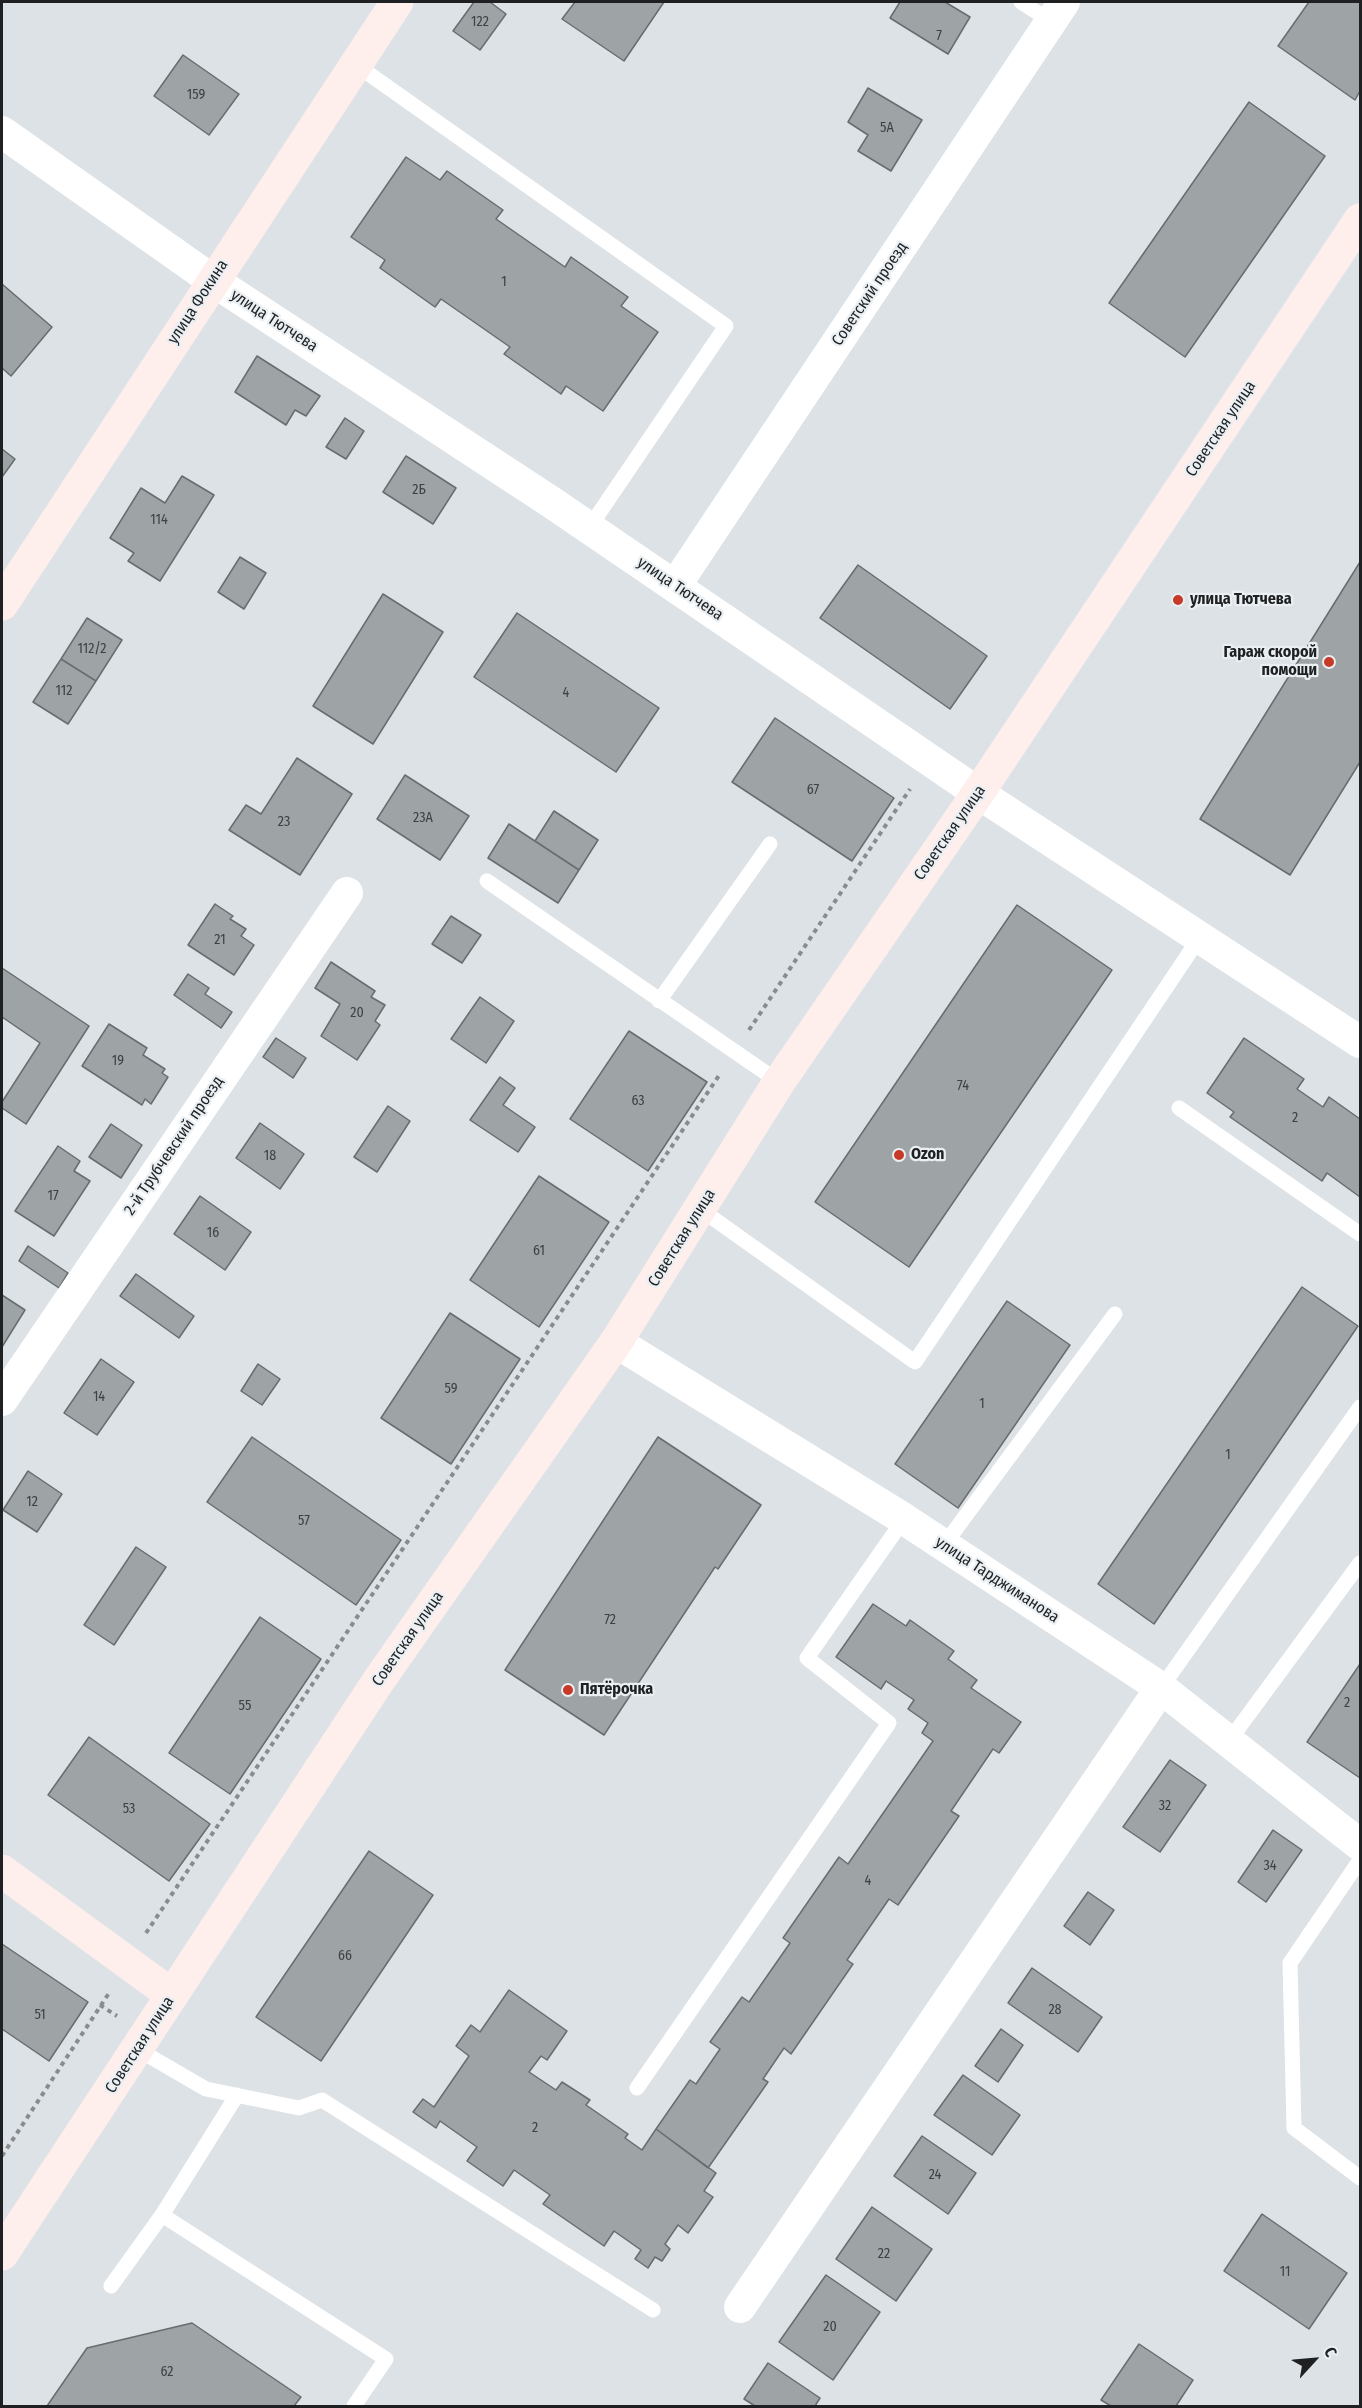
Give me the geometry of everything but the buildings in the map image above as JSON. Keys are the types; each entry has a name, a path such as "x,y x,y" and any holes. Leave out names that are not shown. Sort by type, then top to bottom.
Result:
{"main road":[{"name":"улица Фокина","path":"2,604 212,280 397,2"},
{"name":"Советская улица","path":"2,2254 379,1680 616,1342 779,1082 978,793 1360,220"},
{"path":"2,1871 172,1995"}],"street":[{"name":"Советский проезд","path":"675,586 1058,12"},
{"name":"улица Тютчева","path":"2,132 212,280 590,528 978,793 1360,1042"},
{"name":"2-й Трубчевский проезд","path":"2,1400 347,893"},
{"name":"улица Тарджиманова","path":"616,1342 904,1519 1161,1688 1360,1845"},
{"path":"740,2307 1161,1688"}],"lane":[{"path":"1021,2 1058,12"},
{"path":"356,64 726,326 590,528"},
{"path":"659,1001 770,844"},
{"path":"487,881 779,1082"},
{"path":"700,1209 915,1362 1200,937"},
{"path":"1179,1108 1360,1234"},
{"path":"944,1545 1116,1314"},
{"path":"1161,1688 1360,1407"},
{"path":"637,2088 889,1723 807,1658 904,1519"},
{"path":"1229,1741 1360,1563"},
{"path":"1360,1860 1290,1963 1294,2128 1360,2178"},
{"path":"137,2049 206,2089 299,2108 322,2100 653,2310"},
{"path":"111,2286 162,2215 237,2095"},
{"path":"162,2215 386,2359 354,2406"}],"path":[{"path":"2,2156 129,1965 144,1937 912,786"}],"place":[{"name":"улица Тютчева","path":"1178,600"},
{"name":"Гараж скорой помощи","path":"1329,662"},
{"name":"Ozon","path":"899,1155"},
{"name":"Пятёрочка","path":"568,1690"}]}
